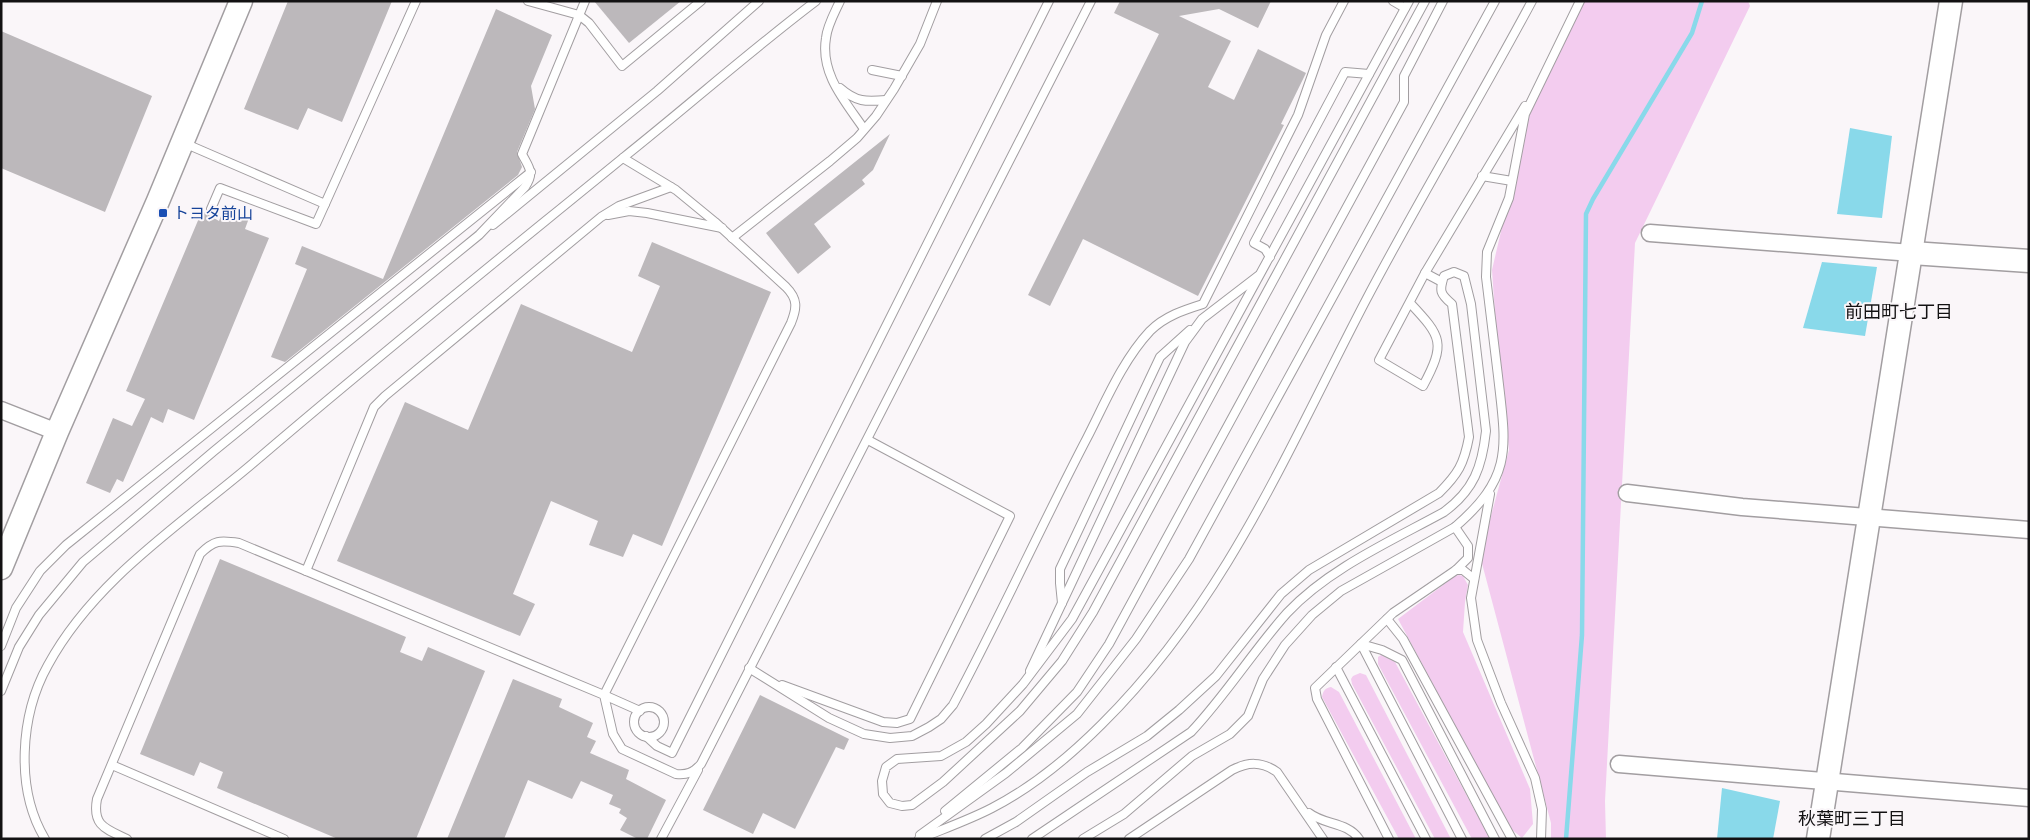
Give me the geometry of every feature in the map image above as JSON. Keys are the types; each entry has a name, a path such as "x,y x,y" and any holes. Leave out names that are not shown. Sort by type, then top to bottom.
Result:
{"street":[{"path":"1,568 57,432 183,142 241,1"},
{"path":"1818,839 1951,1"},
{"path":"1650,233 2029,262"},
{"path":"1,410 57,432"},
{"path":"1627,493 1742,507 2029,530"},
{"path":"1619,764 1827,783 2029,798"}],"lane":[{"path":"211,208 220,188 316,224 416,1"},
{"path":"528,1 579,14 589,23 622,66 702,1"},
{"path":"479,235 525,187 530,179 531,172 522,154 585,1"},
{"path":"1,691 19,647 38,615 83,562 214,451 479,235 497,223 657,91 758,1"},
{"path":"45,839 27,790 24,744 32,704 47,666 76,623 114,578 334,393 816,1"},
{"path":"840,1 826,37 825,63 831,80 864,129"},
{"path":"732,238 830,161 864,129 902,76 920,44 938,1"},
{"path":"646,736 651,737 660,733 662,729 664,720 659,711 655,709 646,708 640,711 635,718 636,727 638,731 657,746 672,754 1049,1"},
{"path":"661,839 868,440 1091,1"},
{"path":"749,668 829,718 864,734 890,738 912,736 930,727 953,705 1009,598 1060,490 1120,374 1151,331 1168,316 1203,304 1298,115 1326,35 1344,1"},
{"path":"1393,1 1407,5 1072,619 1023,684 986,724 966,742 941,756 897,759 886,768 882,781 883,794 890,803 902,806 912,805 922,798 1020,712 1062,661 1093,612 1425,1"},
{"path":"916,839 1022,748 1077,692 1109,644 1404,102 1404,76 1443,1"},
{"path":"916,839 1006,773 1078,714 1136,638 1193,550 1495,1"},
{"path":"916,839 993,808 1044,774 1081,745 1134,692 1177,639 1257,513 1366,299 1532,1"},
{"path":"1541,839 1542,809 1535,778 1501,703 1477,640 1471,598 1491,489 1502,462 1505,435 1486,277 1486,252 1509,198 1525,114 1580,1"},
{"path":"872,70 902,76"},
{"path":"1270,257 1265,249 1254,244 1345,72 1370,74"},
{"path":"831,80 850,98 867,102 886,100"},
{"path":"1410,303 1427,321 1436,335 1439,344 1435,363 1423,386 1379,360 1425,273 1537,87"},
{"path":"183,142 325,204"},
{"path":"623,158 670,187 722,228 794,296 797,309 604,694 613,734 622,749 676,774 695,772 701,764"},
{"path":"1,646 16,608 40,571 66,545 531,172"},
{"path":"1482,176 1512,181"},
{"path":"306,571 374,407 601,217 619,206 670,187"},
{"path":"601,217 629,211 722,228"},
{"path":"985,839 1016,822 1087,772 1147,736 1216,676 1281,594 1309,570 1439,493 1455,477 1466,457 1469,437 1452,304 1443,296 1440,287 1444,276 1454,272 1464,276 1471,304 1486,431 1484,451 1479,470 1470,488 1444,512 1334,574 1312,591 1288,613 1210,712 1191,732 1032,839"},
{"path":"1425,273 1442,282"},
{"path":"1062,602 1060,569 1160,358 1202,319 1260,274"},
{"path":"1023,684 1185,342 1202,319"},
{"path":"768,680 883,722 897,723 910,719 1010,516 868,440"},
{"path":"1083,839 1124,814 1192,756 1230,734 1248,716 1264,679 1285,645 1312,616 1341,592 1455,527 1472,513 1491,489"},
{"path":"1389,839 1317,699 1315,688 1387,619 1456,570 1468,558 1468,546 1455,527"},
{"path":"127,839 106,830 97,820 95,809 97,799 200,554 210,544 222,541 239,543 604,694 640,711"},
{"path":"1456,570 1463,570 1474,579"},
{"path":"1387,619 1403,639 1512,839"},
{"path":"1361,644 1462,839"},
{"path":"1361,644 1382,650 1402,660 1495,839"},
{"path":"1336,667 1426,839"},
{"path":"1129,839 1232,770 1245,764 1268,766 1276,772 1323,839"},
{"path":"112,765 284,839"},
{"path":"1303,808 1325,822 1348,829 1359,839"}],"shaded area":[{"path":"1584,1 1748,1 1750,6 1635,243 1605,801 1606,839 1551,839 1551,823 1480,556 1509,450 1497,343 1492,270 1529,111"},
{"path":"1455,576 1463,576 1468,585 1463,632 1530,789 1533,824 1522,838 1510,828 1398,619"},
{"path":"1381,655 1395,662 1490,839 1472,839 1378,664 1378,657"},
{"path":"1360,673 1366,675 1451,839 1435,839 1352,684 1351,679 1353,676"},
{"path":"1331,687 1339,692 1416,839 1399,839 1322,697 1325,690"}],"water":[{"path":"1850,128 1892,136 1882,218 1837,214"},
{"path":"1822,262 1877,267 1865,336 1803,328"},
{"path":"1722,788 1780,801 1773,839 1717,839"}],"building":[{"path":"288,1 392,1 342,122 308,108 298,130 244,109"},
{"path":"594,1 681,1 629,43"},
{"path":"1120,1 1271,1 1258,28 1219,9 1179,16 1231,41 1208,87 1234,100 1258,49 1306,73 1281,124 1284,125 1198,296 1083,239 1050,306 1028,295 1159,34 1114,13"},
{"path":"496,9 552,35 531,86 535,109 517,152 522,167 518,175 285,362 271,357 307,269 295,264 302,246 383,279"},
{"path":"1,31 152,96 105,212 1,168"},
{"path":"890,134 873,170 862,180 865,184 814,224 831,247 798,274 766,233"},
{"path":"225,206 249,218 245,229 269,238 194,420 168,409 163,423 151,417 123,482 117,479 110,493 86,483 113,418 132,426 145,399 126,391 202,211 219,221"},
{"path":"652,242 771,292 662,546 633,534 623,557 589,545 598,521 551,501 513,594 535,604 520,636 337,561 405,402 468,430 521,304 632,352 660,286 638,276"},
{"path":"220,559 406,637 400,652 422,661 428,647 485,671 416,839 338,839 217,788 223,772 200,762 194,776 140,754"},
{"path":"513,679 562,699 559,707 593,723 587,737 596,741 590,753 629,770 626,779 666,800 647,839 638,839 620,830 627,818 619,813 621,809 609,804 613,795 581,781 572,799 528,780 504,839 447,839"},
{"path":"760,695 849,739 844,750 836,747 795,829 763,813 753,834 703,810"}],"waterway":[{"path":"1566,839 1582,635 1586,214 1593,199 1692,33 1702,1"}],"place":[{"name":"トヨタ前山","path":"163,213"}],"district":[{"name":"前田町七丁目","path":"1899,312"},
{"name":"秋葉町三丁目","path":"1852,819"}]}
